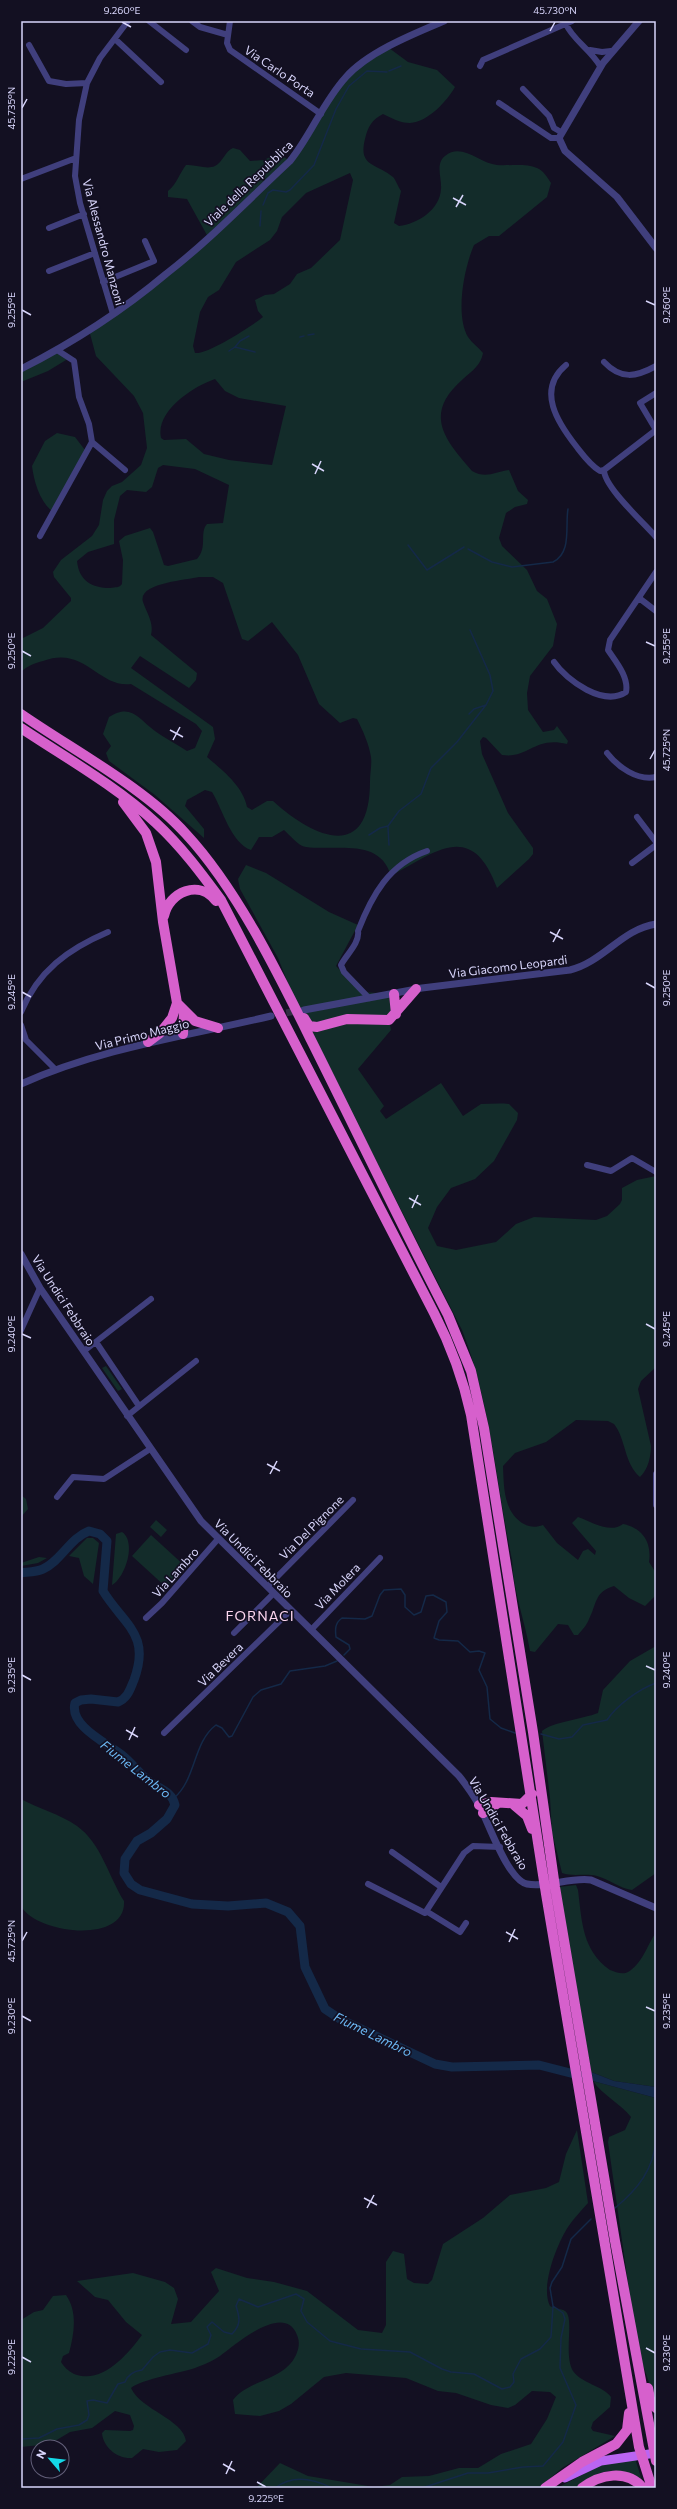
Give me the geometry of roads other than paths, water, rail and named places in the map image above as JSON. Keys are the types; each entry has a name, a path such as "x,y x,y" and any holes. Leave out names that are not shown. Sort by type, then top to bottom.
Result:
{"highway":[{"path":"21,714 129,786 170,817 187,834 220,878 270,959 448,1315 471,1371 484,1428 533,1732 555,1887 627,2308 655,2450"},
{"path":"21,728 113,793 137,818 151,843 156,862 163,922 177,1003 184,1012 195,1021 218,1028"},
{"path":"21,728 132,803 171,838 221,900 434,1313 451,1348 464,1383 532,1794 546,1894 639,2447 642,2462 652,2488"},
{"path":"163,922 169,902 176,895 192,889 207,892 218,904 241,948 259,975"},
{"path":"270,959 280,972 308,1024 313,1027 347,1019 384,1020 396,1014 404,1003 419,988"},
{"path":"397,993 404,1003"},
{"path":"396,1014 397,993"},
{"path":"148,1042 172,1018 177,1003"},
{"path":"183,1034 184,1012"},
{"path":"172,1018 183,1034"},
{"path":"322,1026 317,1033 316,1042 337,1085 343,1103"},
{"path":"481,1809 500,1802 514,1805 526,1802 532,1794"},
{"path":"514,1805 524,1813 530,1822 540,1876 546,1894"},
{"path":"545,2488 582,2462 616,2444 627,2430 629,2412 610,2270"},
{"path":"627,2308 650,2399 656,2408"},
{"path":"582,2488 592,2482 620,2475 635,2480 643,2488"}],"main road":[{"path":"545,2488 601,2461 655,2450"}],"street":[{"name":"Via Alessandro Manzoni","path":"113,314 84,214 75,176 79,120 87,83 100,58 128,21"},
{"path":"149,21 186,50"},
{"path":"192,21 200,27 228,35"},
{"name":"Via Carlo Porta","path":"230,21 227,43 230,50 322,114"},
{"name":"Viale della Repubblica","path":"21,369 57,350 113,314 167,274 290,161 306,141 334,91 356,67 371,57 444,21"},
{"path":"639,21 611,51 600,66 560,135 560,145 618,197 656,248"},
{"path":"480,66 483,60 569,22 570,31 590,50 600,66"},
{"path":"115,40 161,82"},
{"path":"29,45 49,81 66,84 87,83"},
{"path":"590,50 602,52 611,51"},
{"path":"523,89 549,116 554,128 560,135"},
{"path":"499,103 551,138 560,135"},
{"path":"21,179 76,158"},
{"path":"49,228 84,214"},
{"path":"104,282 154,262 145,241"},
{"path":"49,271 95,253"},
{"path":"40,536 92,442 89,424 79,397 74,361 57,350"},
{"path":"604,362 620,375 631,377 642,374 656,366"},
{"path":"566,365 559,372 552,388 554,415 588,462 600,471 604,470 656,430 640,403 656,393"},
{"path":"92,442 125,470"},
{"path":"604,470 604,476 620,497 656,537"},
{"path":"554,662 566,677 579,687 604,695 619,696 626,692 627,684 618,663 608,650 610,640 656,572"},
{"path":"639,598 656,611"},
{"path":"607,753 613,761 631,773 647,778 656,776"},
{"path":"632,863 656,843 638,818"},
{"path":"369,998 344,972 341,965 355,944 358,931 371,901 387,875 403,862 427,851"},
{"name":"Via Giacomo Leopardi","path":"304,1010 419,988 581,968 592,962 632,932 656,924"},
{"path":"21,1012 38,980 51,965 85,942 108,932"},
{"name":"Via Primo Maggio","path":"21,1084 56,1070 148,1042 272,1016"},
{"path":"21,1025 26,1040"},
{"path":"21,1035 56,1070"},
{"path":"587,1165 611,1171 630,1158 656,1172"},
{"name":"Via Undici Febbraio","path":"21,1254 40,1288 201,1521 459,1776 481,1809 516,1877 523,1883 533,1884 581,1879 591,1880 656,1908"},
{"path":"21,1330 40,1288"},
{"path":"84,1351 151,1299"},
{"path":"96,1342 139,1406"},
{"path":"127,1416 196,1361"},
{"path":"57,1496 73,1477 104,1479 150,1449"},
{"path":"656,1474 656,1505"},
{"name":"Via Del Pignone","path":"268,1586 353,1500"},
{"name":"Via Lambro","path":"146,1618 162,1603 218,1539"},
{"name":"Via Molera","path":"311,1630 380,1558"},
{"path":"234,1633 274,1593"},
{"name":"Via Bevera","path":"164,1733 291,1610"},
{"path":"426,1911 441,1887 469,1849 478,1845 500,1847"},
{"path":"392,1852 441,1887"},
{"path":"368,1884 425,1913 426,1911 460,1932 466,1923"}],"water":[{"path":"591,2072 614,2081 656,2087 656,2098 593,2081"}],"waterway":[{"path":"389,71 401,66"},
{"path":"263,205 268,193 273,190 286,192 290,190 314,165 336,109 349,86 367,71 387,72"},
{"path":"260,226 261,211"},
{"path":"308,335 314,334"},
{"path":"235,347 240,341 249,336"},
{"path":"300,337 304,336"},
{"path":"229,351 235,347 255,352"},
{"path":"468,549 492,562 512,567 553,562 559,558 565,546 568,509"},
{"path":"408,545 427,570 464,547"},
{"path":"369,835 380,828 388,826 399,811 421,794 431,768 457,742 486,705 493,691 490,675 470,630"},
{"path":"469,714 474,709 486,705"},
{"path":"388,827 389,845"},
{"name":"Fiume Lambro","path":"21,1573 43,1569 55,1561 82,1534 89,1531 100,1534 107,1541 103,1591 133,1631 139,1651 138,1664 130,1690 124,1698 118,1702 91,1699 81,1700 75,1703 75,1711 83,1726 122,1755 149,1781 168,1793 175,1805 167,1819 151,1833 137,1841 125,1859 124,1873 131,1884 140,1890 192,1904 228,1906 266,1903 288,1912 300,1926 305,1967 325,2009 340,2019 435,2064 452,2067 539,2065 582,2076"},
{"path":"344,1655 350,1649 349,1645 336,1637 336,1626 342,1618 365,1619 372,1616 380,1595 384,1590 401,1589 405,1595 405,1607 414,1615 421,1612 426,1596 433,1595 446,1602 447,1612 439,1621 434,1638 439,1640 458,1641 470,1652 479,1651 485,1653 479,1670 487,1687 490,1719 501,1728 515,1733"},
{"path":"174,1798 187,1781 198,1751 208,1732 216,1725 222,1728 229,1737 232,1736 253,1697 261,1690 281,1684 290,1671 325,1666 337,1661"},
{"path":"541,1734 559,1739 572,1737 583,1725 607,1720 611,1714 629,1698 656,1683"},
{"path":"615,2208 638,2186 643,2178 652,2160 656,2139"},
{"path":"21,2439 39,2438 57,2429 79,2425 87,2420 89,2415 87,2401 93,2400 107,2403 118,2384 125,2382 132,2373 142,2370 153,2357 160,2352 170,2350 192,2353 208,2344 211,2335 207,2327 212,2322 224,2332 232,2334 237,2328 239,2321 236,2306 239,2299 258,2307 296,2294 304,2299 301,2311 307,2322 330,2341 361,2349 410,2352 442,2369 451,2372 474,2374 502,2389 510,2387 514,2382 513,2374 521,2359 540,2349 551,2337 553,2306 550,2288 552,2282 562,2267 571,2239 591,2219"},
{"path":"422,2488 468,2473 488,2473 523,2467 543,2466 563,2442 576,2405 560,2368 561,2338 565,2319 563,2313 553,2306"},
{"path":"275,2488 296,2479 311,2480 332,2488"}],"tunnel":[{"path":"276,1015 301,1010"}],"district":[{"name":"FORNACI","path":"260,1615"}]}
